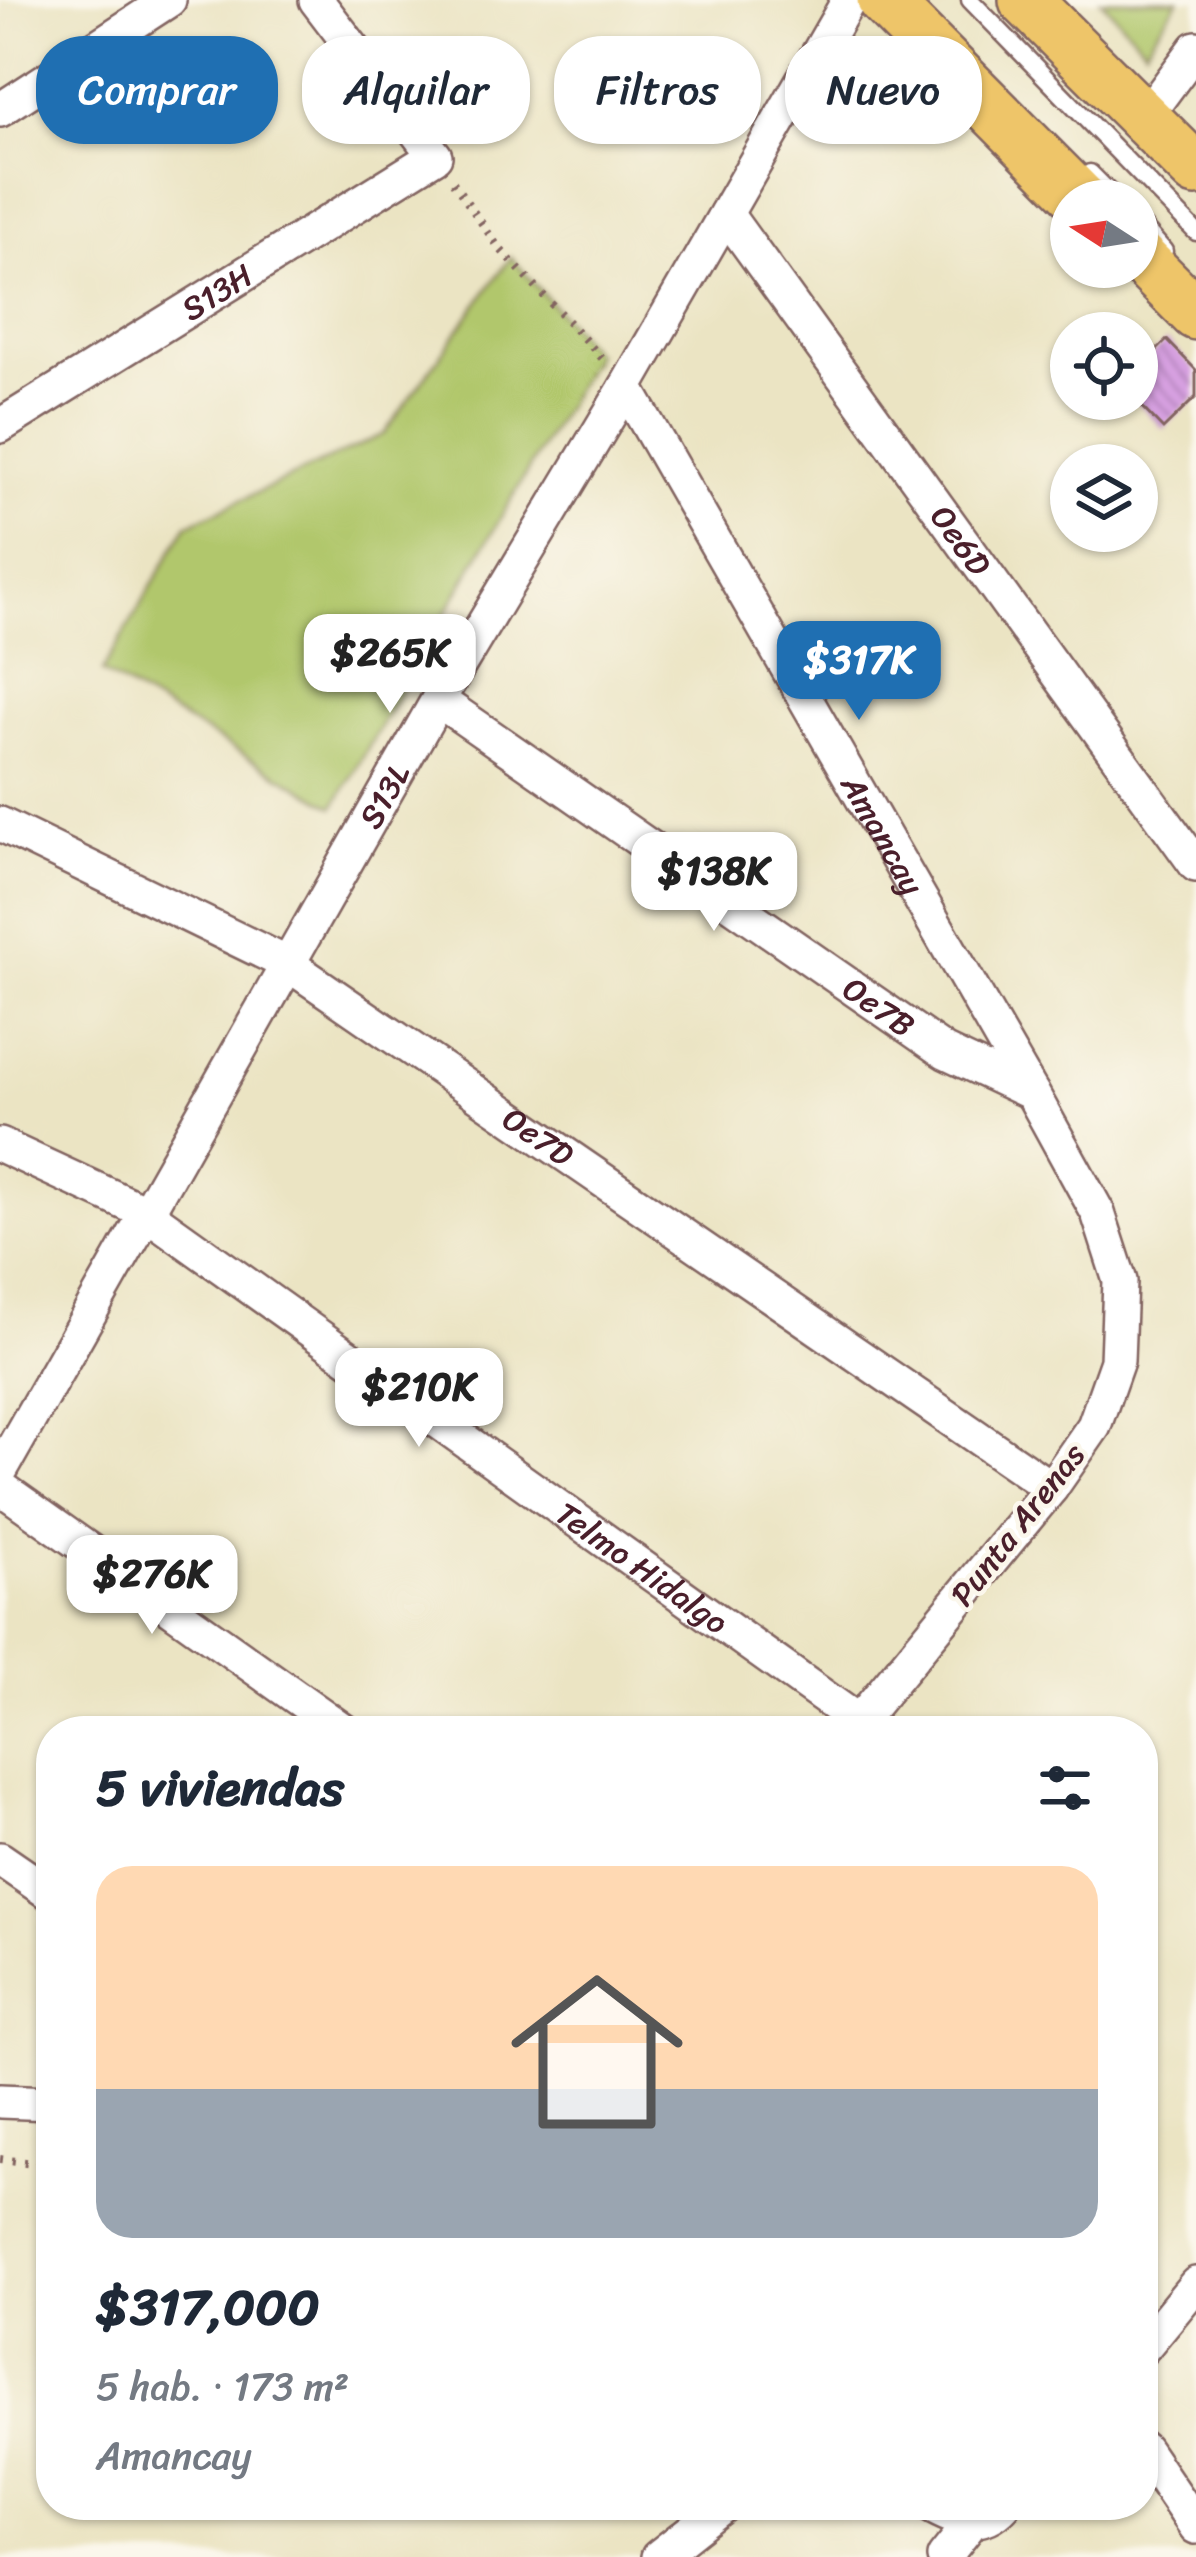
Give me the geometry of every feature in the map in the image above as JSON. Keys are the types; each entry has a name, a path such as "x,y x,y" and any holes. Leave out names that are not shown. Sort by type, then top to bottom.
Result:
{"main road":[{"path":"883,0 1080,180"},
{"path":"1024,0 1196,170"}],"street":[{"path":"0,110 169,0"},
{"path":"316,0 435,156"},
{"name":"S13L","path":"0,1471 438,700 626,387 849,0"},
{"path":"1145,117 1196,48"},
{"name":"S13H","path":"0,426 435,156"},
{"name":"Oe6D","path":"726,214 1196,865"},
{"name":"Amancay","path":"626,387 1032,1094"},
{"name":"Oe7B","path":"438,700 945,1052 1032,1094"},
{"name":"Oe7D","path":"0,824 288,964 1051,1488"},
{"name":"Punta Arenas","path":"863,1716 1051,1488 1094,1426 1117,1360 1120,1281 1098,1213 1032,1094"},
{"name":"Telmo Hidalgo","path":"0,1145 145,1212 841,1716"},
{"path":"0,1487 323,1716"},
{"path":"0,1859 36,1884"},
{"path":"0,2101 36,2102"},
{"path":"1158,2330 1196,2284"},
{"path":"1158,2471 1196,2527"},
{"path":"658,2557 705,2520"},
{"path":"964,2520 971,2523"},
{"path":"944,2557 971,2523 981,2520"}],"lane":[{"path":"970,0 1196,232"}],"path":[{"path":"435,156 499,248 626,387"},
{"path":"0,2159 36,2163"}],"green space":[{"path":"1101,0 1179,0 1145,48"},
{"path":"511,257 595,354 334,807 102,672 187,525 384,434"}],"building":[{"path":"1167,340 1196,370 1196,397 1163,429 1154,420 1158,420 1158,349"}]}
